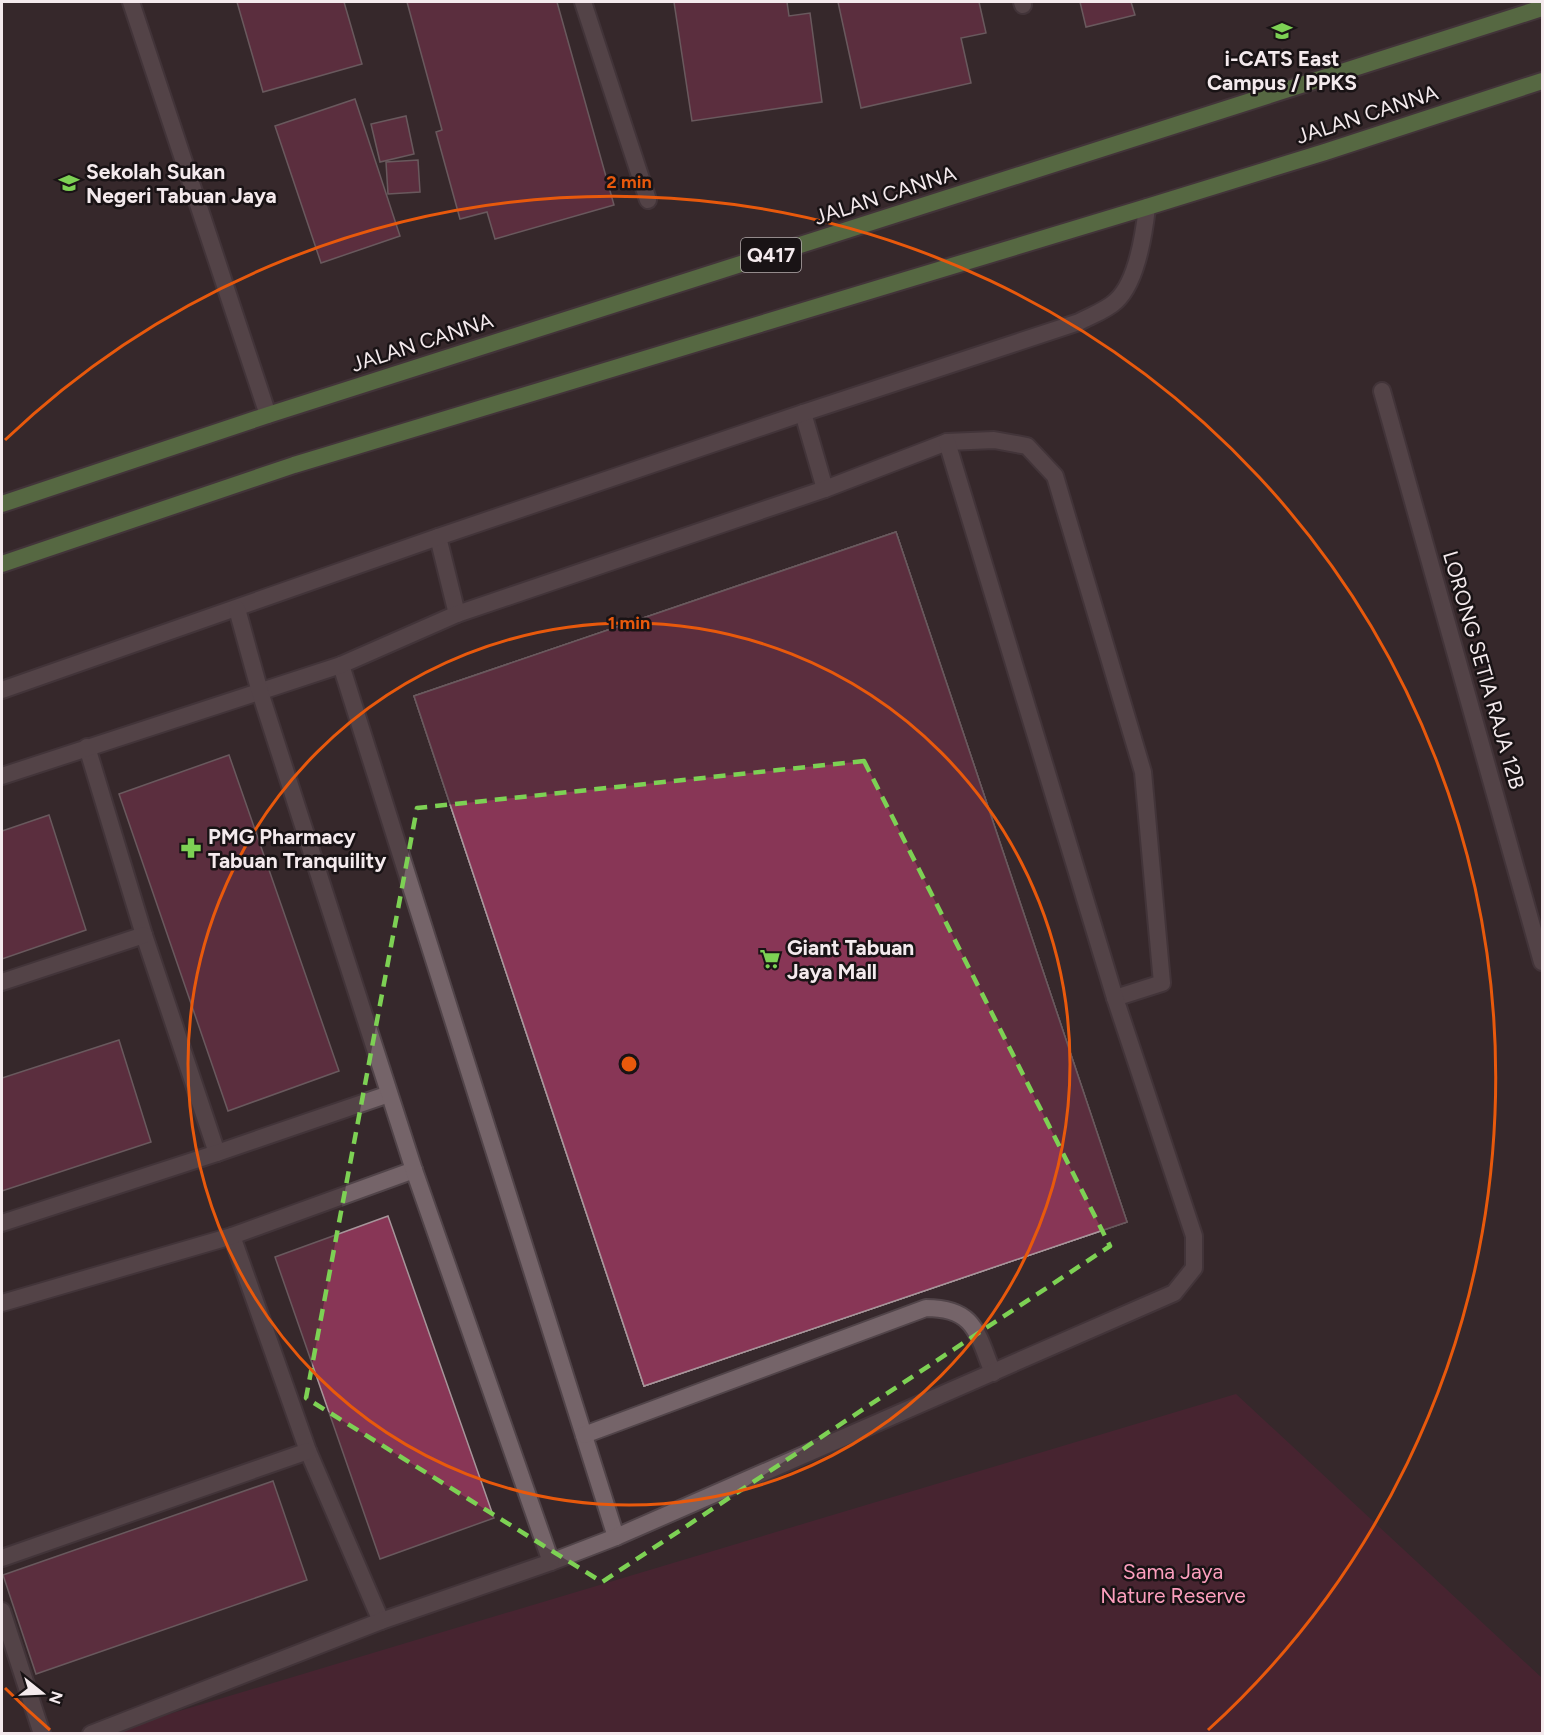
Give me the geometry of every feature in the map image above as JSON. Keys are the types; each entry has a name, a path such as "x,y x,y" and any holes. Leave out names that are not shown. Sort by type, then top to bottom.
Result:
{"highway":[{"name":"JALAN CANNA","path":"2,504 268,415 1542,8"},
{"name":"JALAN CANNA","path":"2,564 294,465 1326,152 1542,81"}],"street":[{"path":"131,2 268,415"},
{"path":"583,2 648,200"},
{"path":"2,690 438,537 1079,322 1117,301 1132,276 1144,233 1147,207"},
{"name":"LORONG SETIA RAJA 12B","path":"1382,391 1542,962"},
{"path":"803,413 825,489"},
{"path":"2,776 341,665 457,614 825,489 947,442 994,440 1027,446 1056,476 1143,772 1162,983 1115,998"},
{"path":"91,1734 381,1622 616,1537 1174,1293 1194,1268 1194,1236 1115,998 947,442"},
{"path":"438,537 457,614"},
{"path":"237,609 260,692 414,1170 551,1562"},
{"path":"341,665 616,1537"},
{"path":"87,747 144,935 217,1153"},
{"path":"2,982 144,935"},
{"path":"2,1223 389,1094"},
{"path":"2,1303 232,1236 414,1170"},
{"path":"232,1236 308,1451 381,1622"},
{"path":"584,1435 926,1308 944,1308 959,1314 973,1325 993,1373"},
{"path":"2,1558 308,1451"},
{"path":"2,1611 42,1734"}],"highlighted area":[{"path":"864,761 1110,1246 602,1582 306,1398 417,808"}],"green space":[{"name":"Sama Jaya Nature Reserve","path":"1236,1394 1542,1678 1542,1734 103,1734"}],"building":[{"path":"237,2 344,2 362,64 263,92"},
{"path":"407,2 557,2 614,205 495,239 487,212 460,219 436,132 442,130"},
{"path":"674,2 787,2 789,16 810,13 822,102 692,121"},
{"path":"838,2 979,2 986,33 961,38 971,83 861,108"},
{"path":"1080,2 1131,2 1135,15 1086,27"},
{"path":"355,99 400,236 321,263 275,126"},
{"path":"406,116 414,154 380,162 371,124"},
{"path":"418,160 420,192 388,194 386,162"},
{"name":"Giant Tabuan Jaya Mall","path":"896,532 1127,1222 644,1386 414,696"},
{"name":"Giant Tabuan Jaya Mall","path":"896,532 1127,1222 644,1386 414,696"},
{"name":"Giant Tabuan Jaya Mall","path":"896,532 1127,1222 644,1386 414,696"},
{"path":"229,755 339,1071 228,1111 119,794"},
{"path":"49,815 86,930 2,959 2,831"},
{"path":"119,1040 151,1142 2,1191 2,1078"},
{"path":"388,1216 494,1518 380,1559 275,1257"},
{"path":"273,1481 307,1580 36,1674 3,1575"}],"place":[{"name":"i-CATS East Campus / PPKS","path":"1282,31"},
{"name":"Sekolah Sukan Negeri Tabuan Jaya","path":"69,183"},
{"name":"PMG Pharmacy Tabuan Tranquility","path":"191,848"},
{"name":"Giant Tabuan Jaya Mall","path":"770,959"}]}
